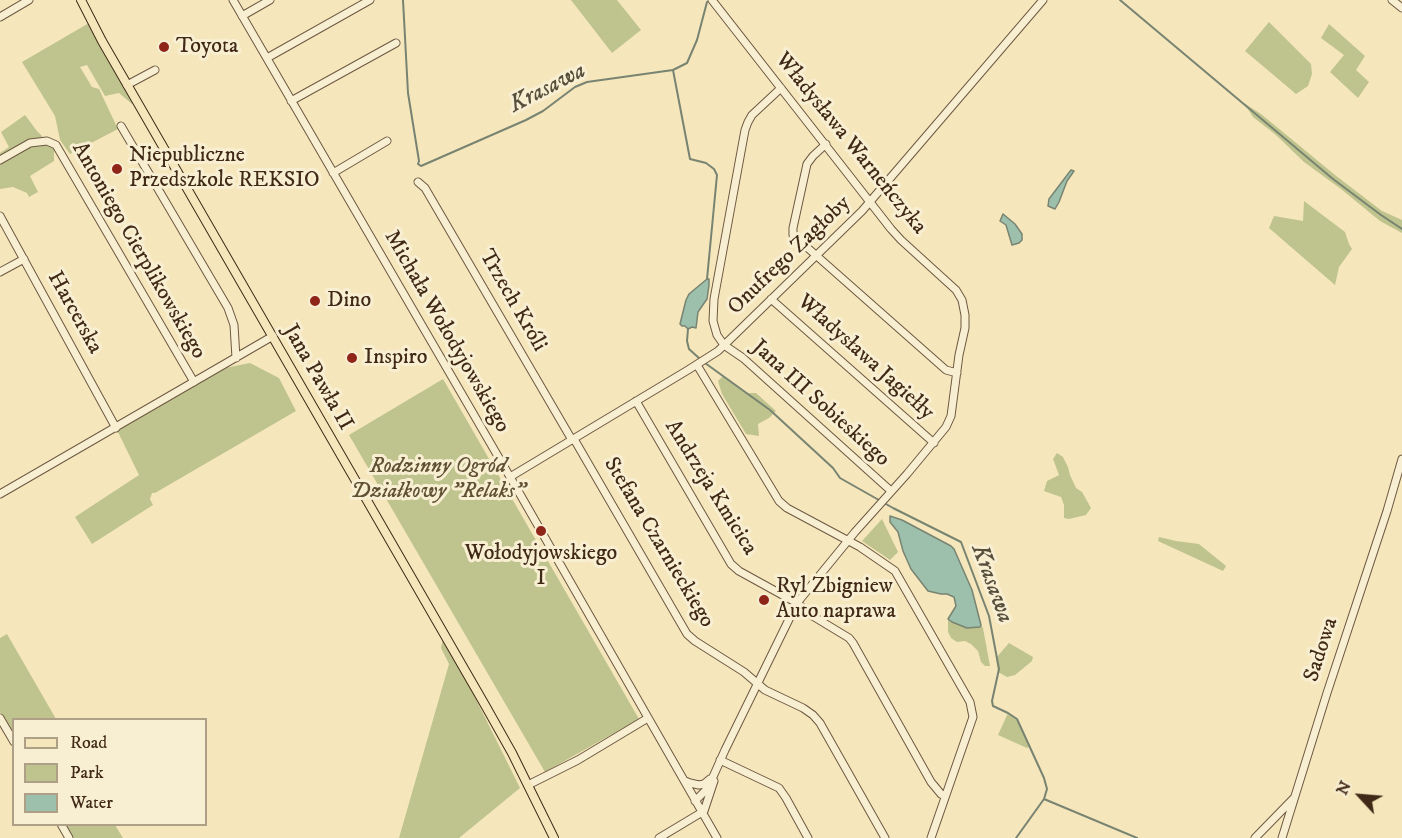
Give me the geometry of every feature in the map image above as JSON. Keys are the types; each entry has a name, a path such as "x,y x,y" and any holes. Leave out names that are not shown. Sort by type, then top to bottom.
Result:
{"main road":[{"name":"Jana Pawła II","path":"81,0 127,85 485,705 554,838"}],"street":[{"path":"0,17 29,0"},
{"name":"Michała Wołodyjowskiego","path":"233,0 717,838"},
{"path":"242,16 270,0"},
{"path":"267,58 370,0"},
{"name":"Władysława Warneńczyka","path":"712,0 901,240 959,294 965,315 965,328 949,422 934,443 848,540 797,603 715,772"},
{"name":"Onufrego Zagłoby","path":"510,477 717,352 870,202 1043,0"},
{"path":"1392,0 1402,8"},
{"path":"291,101 396,43"},
{"path":"127,85 155,70"},
{"path":"724,345 717,335 713,321 713,306 744,130 752,115 782,88"},
{"path":"121,126 228,308 234,325 236,358"},
{"name":"Antoniego Cierplikowskiego","path":"0,160 30,143 47,141 56,145 194,382"},
{"path":"333,173 387,141"},
{"path":"825,144 807,164 792,232 946,370 957,373"},
{"name":"Trzech Króli","path":"418,182 425,188 573,439"},
{"name":"Harcerska","path":"0,216 116,428"},
{"path":"0,272 24,259"},
{"name":"Władysława Jagiełły","path":"771,300 934,443"},
{"path":"0,494 273,336"},
{"name":"Jana III Sobieskiego","path":"724,345 743,358 891,491"},
{"path":"701,362 779,501 787,508 860,546 895,572 970,702 973,717 931,838"},
{"name":"Andrzeja Kmicica","path":"636,401 731,564 739,571 797,603 853,643 932,782 940,794 945,796"},
{"name":"Stefana Czarnieckiego","path":"573,439 687,634 744,672 765,690 813,715 820,723 885,838"},
{"name":"Sadowa","path":"1255,838 1296,796 1402,459"},
{"path":"0,718 12,739"},
{"path":"528,785 578,760 648,718"},
{"path":"720,760 779,788 808,838"},
{"path":"684,780 699,785 708,781 715,772"},
{"path":"695,801 705,791 715,772"},
{"path":"659,838 702,813 706,808 715,772"},
{"path":"1282,838 1296,796"}],"green space":[{"path":"571,0 617,0 641,30 612,53"},
{"path":"1269,22 1311,64 1312,74 1308,86 1296,94 1245,51"},
{"path":"89,23 134,102 132,104 119,93 105,96 87,65 80,67 92,87 99,89 118,129 70,154 60,140 55,116 22,62"},
{"path":"1329,24 1365,56 1356,70 1369,82 1358,98 1330,72 1344,55 1321,38"},
{"path":"1244,103 1261,114 1382,211 1402,220 1402,233 1380,221 1304,162 1253,117"},
{"path":"25,115 47,141 54,144 54,161 30,176 38,192 29,197 27,193 13,187 0,189 0,153 9,147 1,132"},
{"path":"1304,201 1345,232 1352,249 1339,267 1335,285 1269,228 1274,216 1303,221"},
{"path":"250,363 279,378 296,411 152,493 150,499 153,505 92,544 75,517 139,475 117,430 225,368"},
{"path":"723,376 747,393 756,393 776,411 758,424 759,436 746,434 722,394 718,381"},
{"name":"Rodzinny Ogród Działkowy \"Relaks\"","path":"443,379 639,719 545,772 349,435"},
{"path":"1057,453 1063,457 1076,488 1082,492 1091,508 1086,515 1064,518 1064,505 1061,497 1044,491 1047,481 1059,475 1053,459"},
{"path":"882,519 898,552 890,560 862,541"},
{"path":"1159,537 1199,544 1226,566 1223,571 1158,541"},
{"path":"948,619 967,628 981,625 990,666 985,666 981,662 978,651 971,644 965,641 957,642 951,638 948,632"},
{"path":"7,634 55,718 12,718 12,733 0,712 0,638"},
{"path":"443,638 460,667 520,788 459,838 399,838 449,664 441,648"},
{"path":"1009,643 1033,657 1032,661 1015,675 1007,677 998,672 996,658"},
{"path":"1008,713 1017,719 1029,747 998,735"},
{"path":"66,826 116,826 123,838 72,838"}],"water":[{"path":"1071,170 1074,171 1055,209 1048,206 1049,199"},
{"path":"1003,214 1015,224 1022,234 1022,240 1019,243 1012,245 1006,225 1000,221"},
{"path":"709,279 709,285 707,299 698,312 696,328 688,329 680,324 686,300 689,294"},
{"path":"890,516 902,520 954,549 972,590 980,627 967,628 948,619 956,606 954,597 928,591 911,569 898,532 890,522"}],"waterway":[{"name":"Krasawa","path":"403,0 408,93 418,164 421,166 526,120 543,111 575,87 587,82 673,70 690,159 706,163 714,169 717,175 707,279"},
{"path":"1120,0 1333,179 1402,229"},
{"path":"673,70 687,63 697,40 707,2"},
{"name":"Krasawa","path":"688,329 689,349 700,359"},
{"name":"Krasawa","path":"705,363 770,410 833,468 840,478 961,542 989,616 999,669 993,706 1017,719 1047,789 1044,799 1016,838"},
{"name":"Krasawa","path":"1044,799 1137,838"}],"place":[{"name":"Toyota","path":"164,47"},
{"name":"Niepubliczne Przedszkole REKSIO","path":"117,169"},
{"name":"Dino","path":"315,301"},
{"name":"Inspiro","path":"352,358"},
{"name":"Wołodyjowskiego I","path":"541,531"},
{"name":"Ryl Zbigniew Auto naprawa","path":"764,600"}]}
